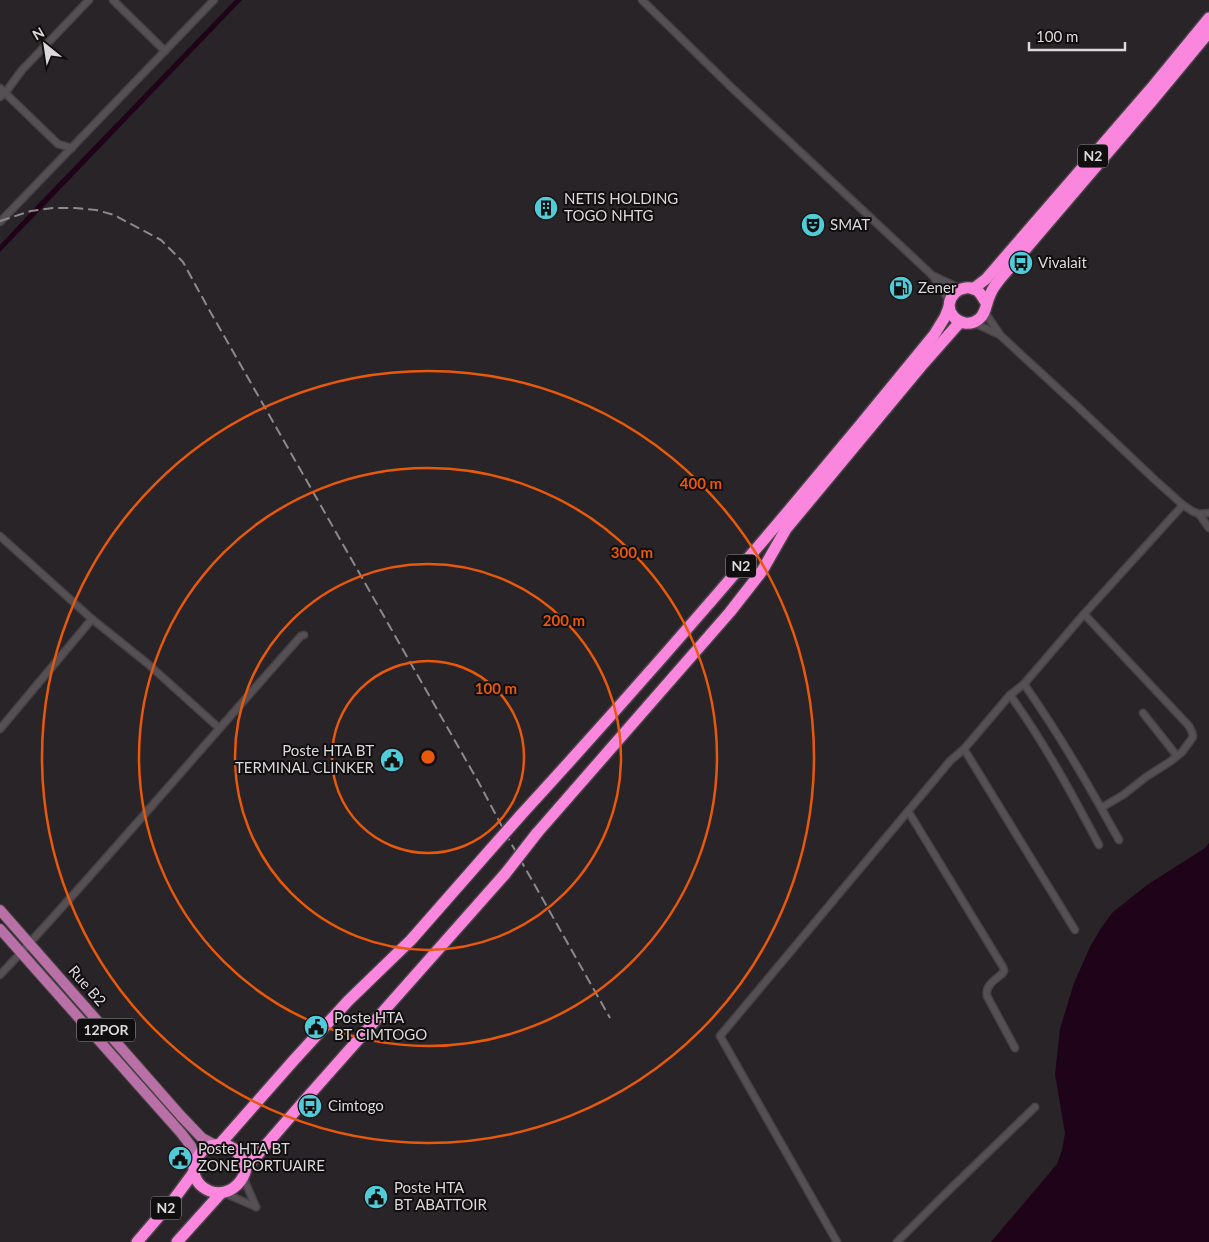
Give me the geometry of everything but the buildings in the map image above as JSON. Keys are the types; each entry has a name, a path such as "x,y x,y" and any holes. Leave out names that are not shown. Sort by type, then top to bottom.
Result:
{"highway":[{"name":"N2","path":"967,289 986,279 1154,85 1209,18"},
{"name":"N2","path":"986,308 993,288 1000,279 1209,32"},
{"path":"967,289 982,295 986,308 980,318 974,323 964,324 952,316 949,305 954,294 967,289"},
{"name":"N2","path":"137,1242 174,1199 195,1166 199,1154 204,1149 218,1144 348,1001 412,940 750,556 934,335 945,317 949,305"},
{"name":"N2","path":"177,1242 222,1193 236,1186 304,1101 505,874 537,833 735,606 762,571 786,529 960,322"},
{"path":"218,1144 232,1148 238,1153 245,1173"},
{"name":"N2","path":"195,1166 198,1182 202,1187 209,1191 222,1193"}],"main road":[{"name":"Rue B2","path":"0,910 181,1116 202,1138 218,1144"},
{"name":"Rue B2","path":"0,928 185,1138 191,1146 195,1166"}],"street":[{"path":"72,148 58,144 2,93 89,0"},
{"path":"113,0 165,52"},
{"path":"0,222 214,0"},
{"path":"642,0 731,87 933,276 949,305"},
{"path":"933,276 967,289"},
{"path":"986,308 1001,336"},
{"path":"974,323 1001,336 1147,473 1183,505 1199,514 1209,528"},
{"path":"837,1242 720,1036 950,761 964,749 1010,695 1024,684 1084,614 1183,505"},
{"path":"1199,514 1209,513"},
{"path":"0,536 92,619 148,664 219,728"},
{"path":"1084,614 1189,726 1192,732 1192,737 1177,756 1101,808"},
{"path":"0,729 92,619"},
{"path":"0,976 87,880 301,636 304,635"},
{"path":"1024,684 1079,768 1119,840"},
{"path":"1010,695 1026,717 1050,757 1099,845"},
{"path":"1143,713 1177,756"},
{"path":"964,749 1075,930"},
{"path":"908,811 1003,967 1003,973 990,984 986,992 1015,1048"},
{"path":"897,1242 1035,1107"},
{"path":"222,1193 256,1207 245,1173"}],"shaded area":[{"path":"235,0 242,0 0,252 0,245 40,202"},
{"path":"1209,843 1209,1242 991,1242 1057,1164 1062,1150 1065,1133 1055,1074 1060,1029 1074,983 1090,947 1113,912 1147,885 1205,848"}],"railway":[{"path":"0,221 31,211 53,208 96,210 114,215 161,240 183,262 479,783 610,1018"}],"place":[{"name":"NETIS HOLDING TOGO NHTG","path":"546,208"},
{"name":"SMAT","path":"813,225"},
{"name":"Vivalait","path":"1021,263"},
{"name":"Zener","path":"901,288"},
{"name":"Poste HTA BT TERMINAL CLINKER","path":"392,760"},
{"name":"Poste HTA BT CIMTOGO","path":"316,1027"},
{"name":"Cimtogo","path":"310,1106"},
{"name":"Poste HTA BT ZONE PORTUAIRE","path":"180,1158"},
{"name":"Poste HTA BT ABATTOIR","path":"376,1197"}]}
